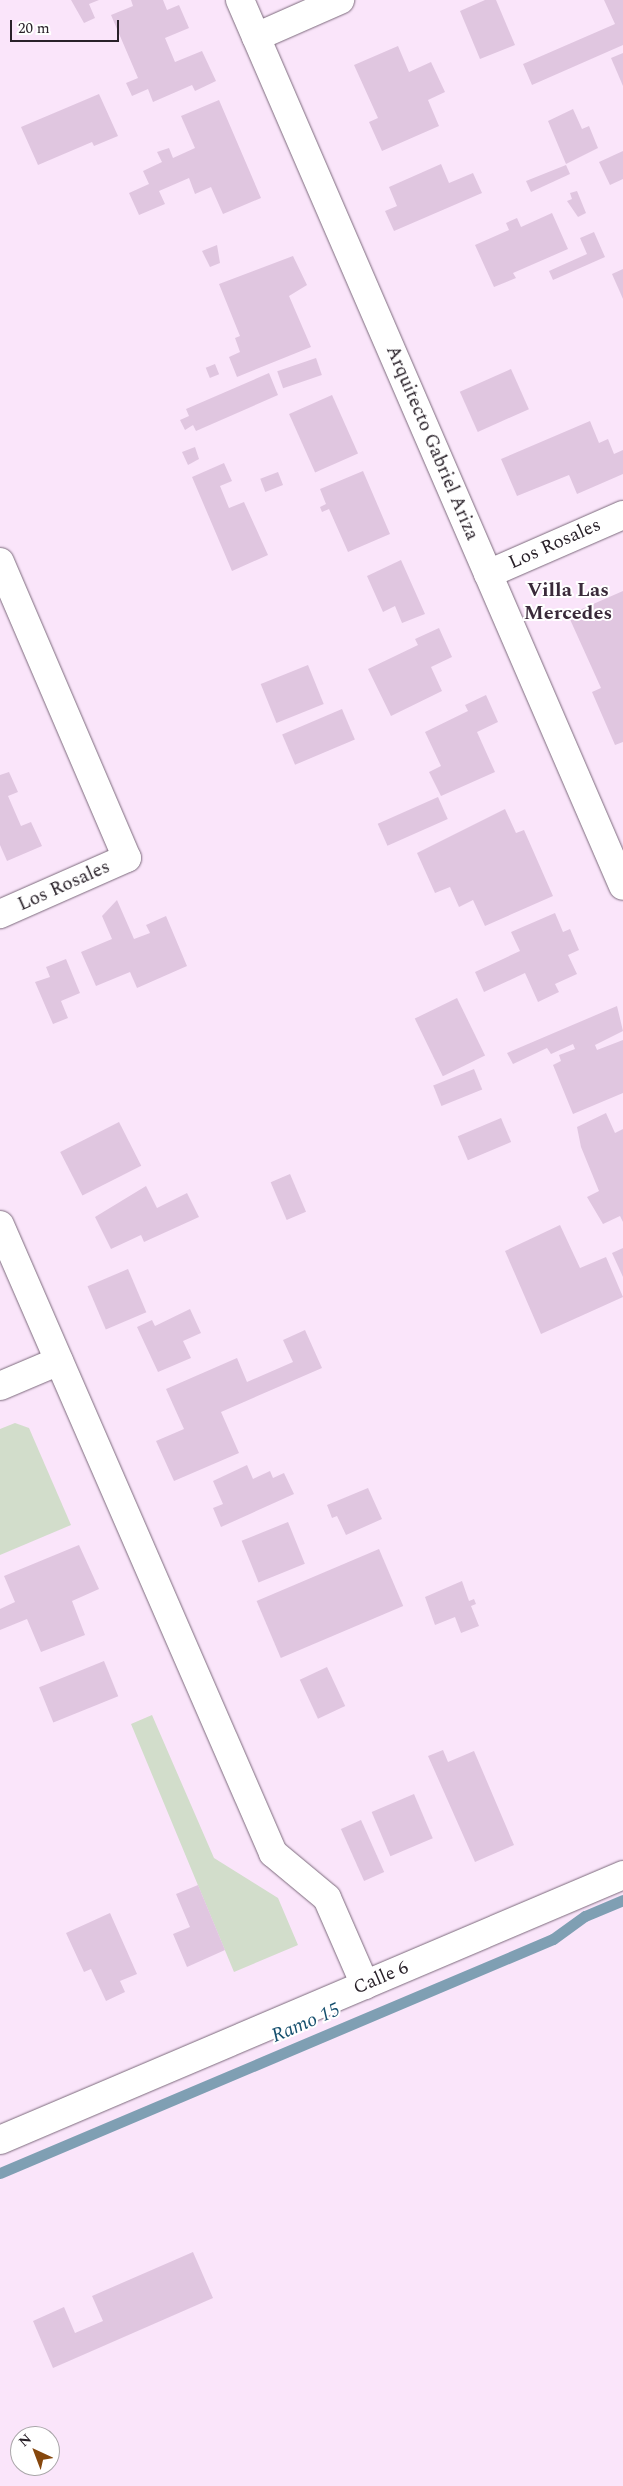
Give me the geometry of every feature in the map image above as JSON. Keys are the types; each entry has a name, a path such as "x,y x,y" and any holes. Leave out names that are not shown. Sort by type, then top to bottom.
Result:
{"street":[{"name":"Arquitecto Gabriel Ariza","path":"240,0 623,886"},
{"path":"256,37 340,0"},
{"name":"Los Rosales","path":"488,574 623,515"},
{"name":"Los Rosales","path":"0,562 127,858 0,914"},
{"path":"0,1225 273,1853 327,1898 365,1985"},
{"path":"0,1386 59,1361"},
{"name":"Calle 6","path":"0,2140 623,1875"}],"green space":[{"path":"15,1423 29,1428 71,1525 0,1555 0,1429"},
{"path":"152,1715 214,1858 278,1898 298,1945 234,1972 131,1724"}],"building":[{"path":"71,0 99,0 89,4 95,18 84,23"},
{"path":"131,0 163,0 167,10 179,5 189,28 165,38 175,62 202,51 216,81 195,91 192,85 153,102 148,89 132,96 126,83 138,78 111,15 133,6"},
{"path":"485,0 496,0 515,45 480,59 460,11"},
{"path":"604,0 623,0 623,45 532,85 523,64 615,24"},
{"path":"398,46 409,72 431,62 445,92 428,100 439,126 382,151 369,122 378,118 354,65"},
{"path":"623,53 623,86 611,58"},
{"path":"99,94 118,136 94,146 92,142 38,165 21,127"},
{"path":"219,100 261,198 223,214 211,187 195,194 189,178 159,191 165,204 139,215 129,193 149,184 143,171 162,162 157,152 169,148 173,158 195,148 181,116"},
{"path":"573,109 582,129 589,126 598,148 566,164 548,121"},
{"path":"623,151 623,179 610,185 599,162"},
{"path":"441,164 449,183 473,173 482,193 394,231 385,211 397,206 389,187"},
{"path":"566,165 570,174 531,192 526,181"},
{"path":"577,191 586,213 578,217 567,201 572,199 570,193"},
{"path":"552,213 568,249 513,273 516,278 494,287 475,245 509,230 506,223 517,218 521,227"},
{"path":"594,232 605,257 553,280 549,271 587,254 580,238"},
{"path":"217,245 220,263 210,267 202,251"},
{"path":"293,256 307,285 289,296 311,347 237,377 229,357 240,352 235,338 240,336 219,284"},
{"path":"623,269 623,299 612,274"},
{"path":"316,358 322,375 283,388 277,371"},
{"path":"215,364 219,374 210,378 206,368"},
{"path":"511,369 529,409 478,432 460,392"},
{"path":"269,373 278,395 196,431 193,425 185,430 180,420 189,416 186,409"},
{"path":"332,395 358,453 315,473 289,414"},
{"path":"590,421 599,443 608,439 614,454 623,450 623,474 577,494 569,475 517,496 501,459"},
{"path":"195,447 199,459 188,465 182,452"},
{"path":"224,463 232,481 220,486 229,508 244,502 268,555 232,571 192,477"},
{"path":"363,471 390,534 348,552 329,509 322,512 320,507 326,504 320,489"},
{"path":"278,472 283,485 265,492 260,479"},
{"path":"401,560 425,614 402,623 395,606 383,612 367,576"},
{"path":"623,591 623,742 615,745 592,692 601,688 568,615"},
{"path":"439,628 452,657 431,667 442,691 391,716 368,669 418,645 415,639"},
{"path":"308,665 324,704 276,723 261,684"},
{"path":"486,695 498,722 477,732 495,772 441,796 429,772 441,766 425,732 468,711 465,705"},
{"path":"342,709 355,739 295,765 282,734"},
{"path":"9,772 18,792 8,796 21,826 31,822 42,846 7,861 0,845 0,775"},
{"path":"438,797 448,819 387,846 378,824"},
{"path":"505,809 516,833 524,830 553,896 485,926 473,900 459,907 450,887 435,893 417,853"},
{"path":"117,900 134,939 150,933 146,925 166,916 187,966 137,988 130,972 96,986 81,952 112,939 102,916"},
{"path":"555,913 563,932 570,929 579,950 568,955 577,974 555,984 559,992 538,1002 525,973 484,992 475,972 520,951 511,932"},
{"path":"66,959 80,993 61,1001 68,1018 53,1024 35,982 50,977 46,967"},
{"path":"457,998 485,1056 443,1076 415,1019"},
{"path":"617,1006 623,1031 595,1045 597,1050 623,1040 623,1093 573,1114 553,1065 561,1061 559,1055 575,1049 573,1044 551,1054 547,1048 513,1064 507,1053"},
{"path":"474,1069 482,1089 441,1106 433,1085"},
{"path":"606,1113 615,1133 623,1129 623,1222 620,1216 603,1224 587,1197 599,1191 581,1147 577,1127"},
{"path":"501,1118 511,1142 468,1160 458,1136"},
{"path":"119,1122 141,1166 82,1196 60,1152"},
{"path":"290,1174 306,1212 287,1220 271,1182"},
{"path":"146,1186 157,1208 187,1193 199,1217 144,1242 141,1235 111,1249 95,1217"},
{"path":"560,1225 580,1268 606,1257 623,1297 541,1334 505,1251"},
{"path":"623,1248 623,1277 612,1253"},
{"path":"128,1269 146,1312 106,1329 87,1286"},
{"path":"190,1309 201,1333 183,1341 191,1358 158,1372 137,1327 152,1320 155,1326"},
{"path":"305,1330 322,1368 221,1412 239,1453 174,1481 156,1441 184,1429 166,1389 237,1358 247,1382 293,1362 283,1340"},
{"path":"247,1465 253,1479 270,1471 273,1478 284,1473 294,1494 221,1527 213,1508 223,1504 213,1481"},
{"path":"368,1488 382,1519 346,1535 337,1516 332,1518 327,1505"},
{"path":"288,1522 305,1564 258,1582 242,1541"},
{"path":"79,1545 99,1589 72,1601 85,1635 41,1652 27,1619 0,1630 0,1609 15,1602 4,1576"},
{"path":"379,1549 403,1606 281,1658 257,1601"},
{"path":"462,1581 469,1601 474,1599 476,1604 471,1606 479,1626 461,1633 455,1617 435,1625 425,1597"},
{"path":"104,1661 118,1696 53,1722 39,1687"},
{"path":"327,1667 345,1706 318,1719 300,1680"},
{"path":"443,1750 448,1762 474,1751 514,1845 475,1862 428,1756"},
{"path":"414,1794 433,1838 390,1856 372,1812"},
{"path":"361,1820 384,1872 364,1881 341,1829"},
{"path":"198,1885 225,1950 187,1967 173,1934 190,1927 176,1894"},
{"path":"110,1913 137,1974 120,1981 125,1992 106,2001 91,1969 84,1972 66,1933"},
{"path":"193,2252 213,2298 53,2368 33,2321 64,2307 75,2333 103,2321 92,2296"}],"waterway":[{"name":"Ramo 15","path":"0,2173 553,1939 585,1916 623,1900"}],"district":[{"name":"Villa Las Mercedes","path":"568,602"}]}
